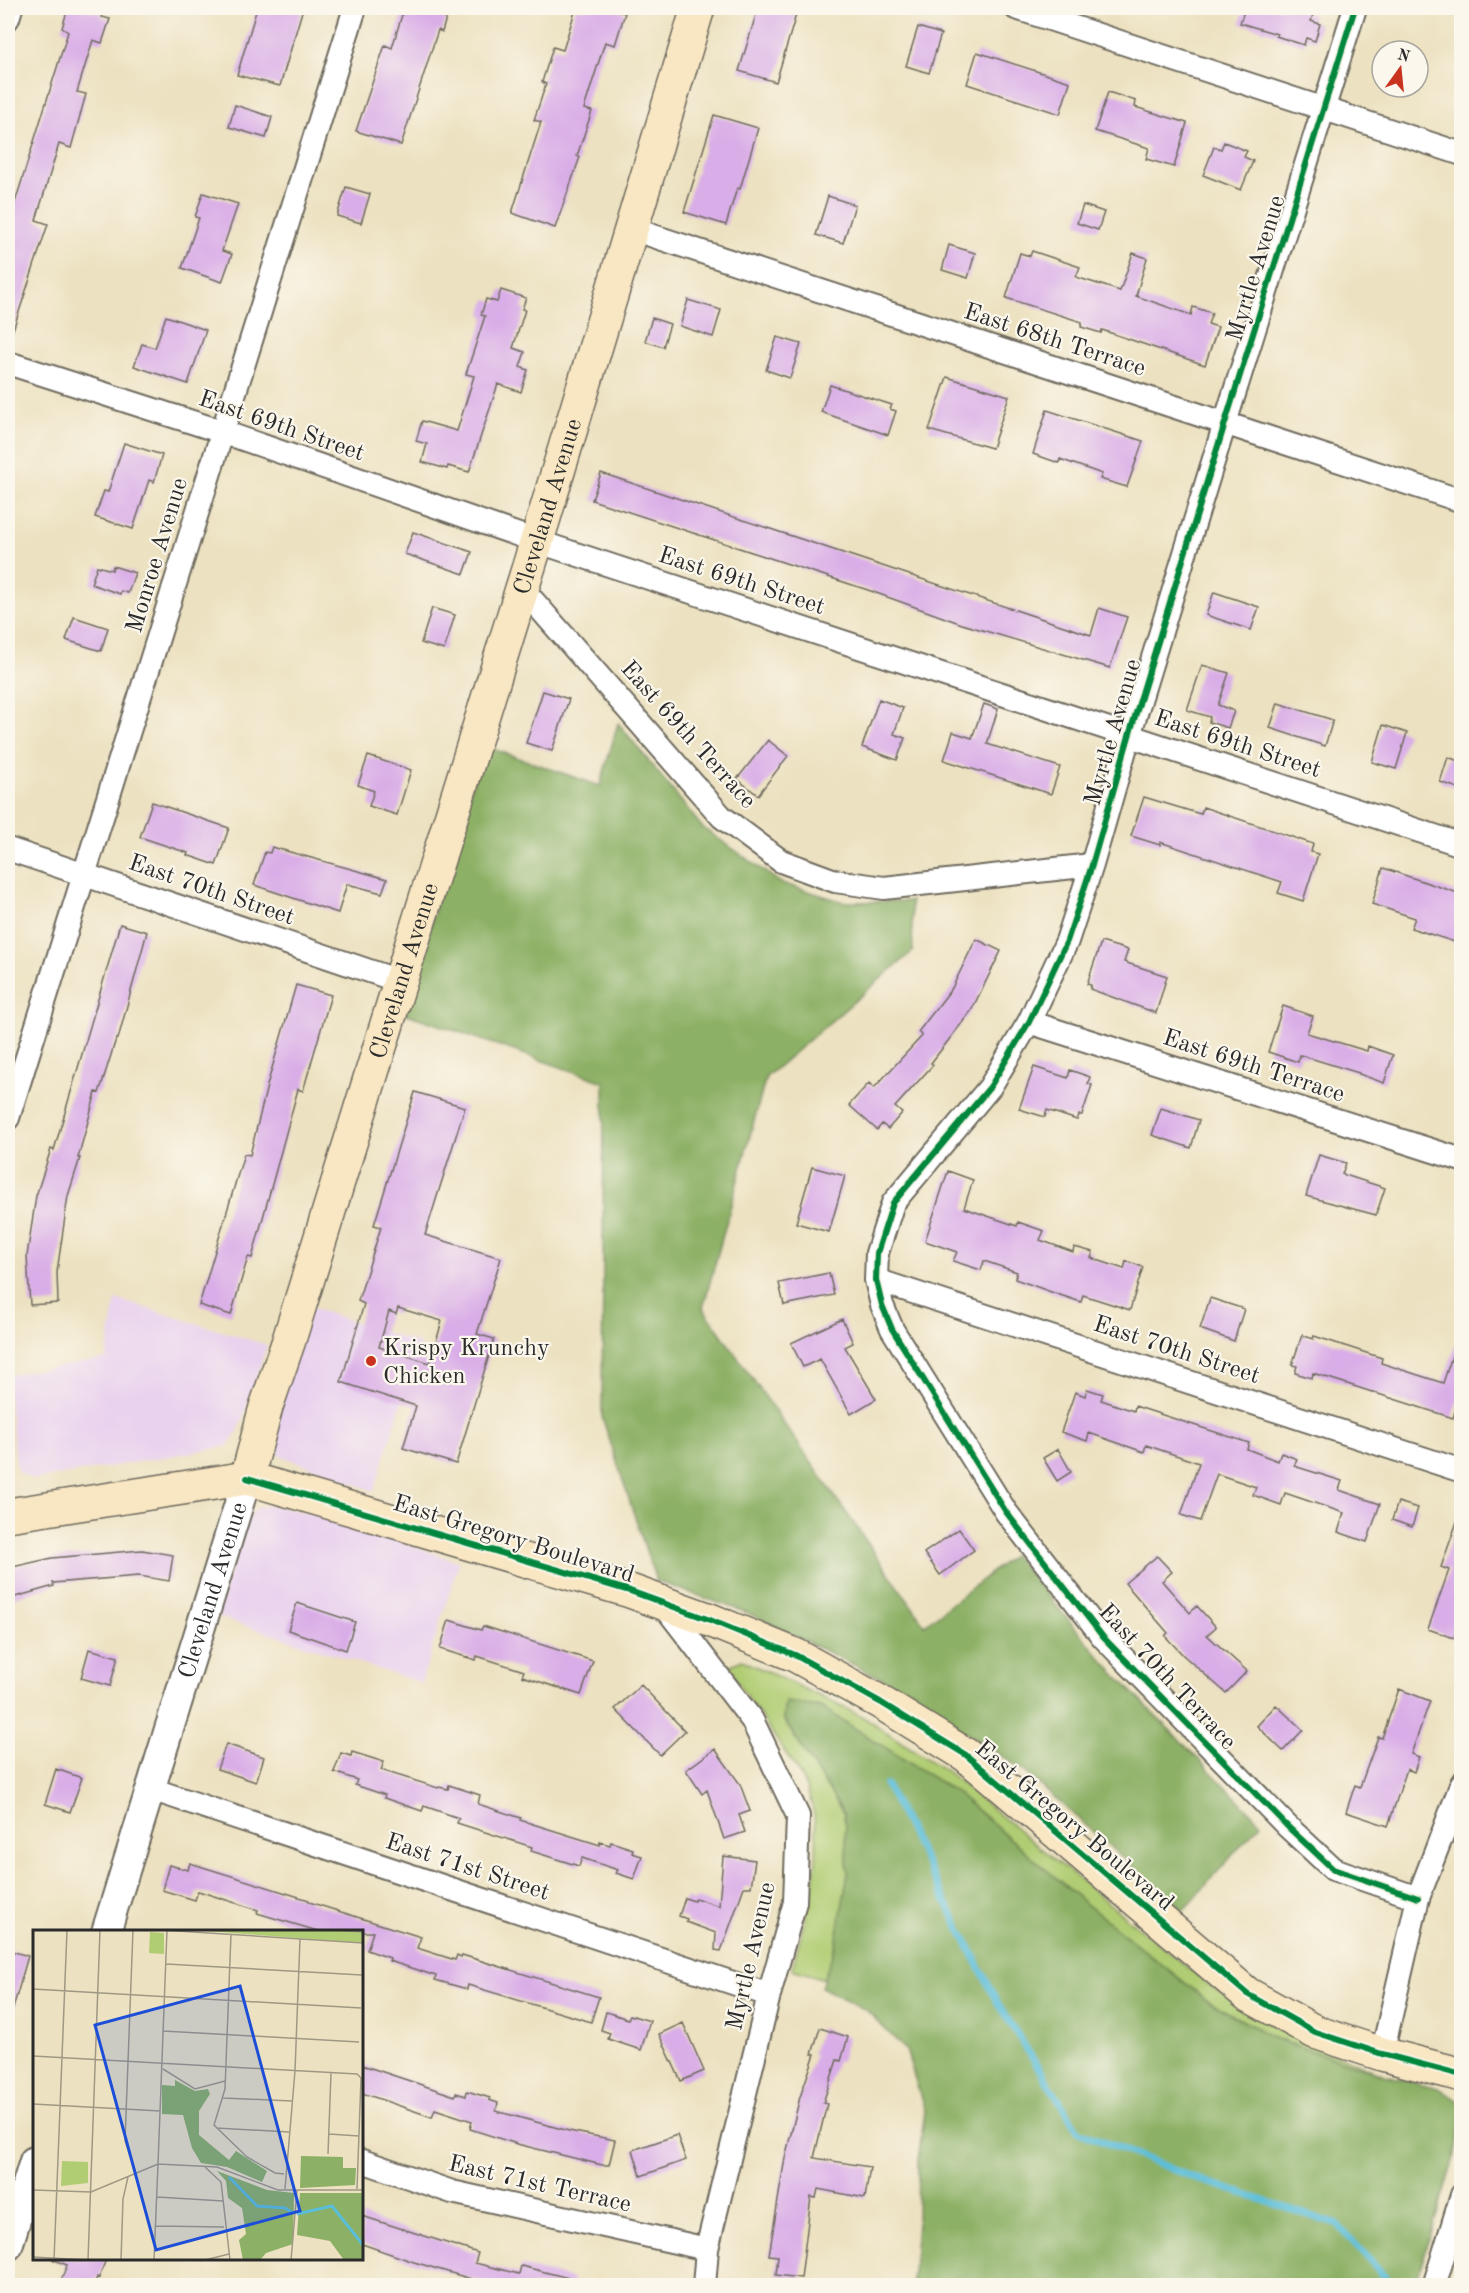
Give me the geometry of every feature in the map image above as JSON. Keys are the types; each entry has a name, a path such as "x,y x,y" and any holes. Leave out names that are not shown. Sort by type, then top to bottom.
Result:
{"main road":[{"name":"Cleveland Avenue","path":"247,1478 266,1407 288,1343 536,541 698,8"},
{"name":"East Gregory Boulevard","path":"8,1515 247,1478 418,1527 630,1591 662,1603 795,1655 880,1702 966,1755 1247,1994 1315,2032 1382,2054 1461,2075"}],"street":[{"path":"8,18 11,8"},
{"name":"Monroe Avenue","path":"8,1118 355,8"},
{"path":"1016,8 1461,154"},
{"name":"Myrtle Avenue","path":"947,1417 892,1329 882,1305 876,1280 877,1253 893,1203 990,1087 1029,1022 1067,941 1092,866 1129,736 1225,423 1355,8"},
{"name":"East 68th Terrace","path":"632,229 1461,501"},
{"name":"East 69th Street","path":"8,363 223,432 536,541 1461,845"},
{"name":"East 69th Terrace","path":"521,587 722,817 781,861 835,881 884,888 1092,866"},
{"name":"East 70th Street","path":"8,849 399,981"},
{"name":"East 69th Terrace","path":"1029,1022 1461,1160"},
{"name":"East 70th Street","path":"876,1280 1461,1471"},
{"name":"East 70th Terrace","path":"947,1417 1006,1512 1103,1637 1287,1827 1333,1869 1418,1898"},
{"name":"Cleveland Avenue","path":"107,1930 247,1478"},
{"name":"Myrtle Avenue","path":"662,1603 752,1720 798,1816 795,1902 769,1995 707,2250 704,2286"},
{"path":"1382,2054 1418,1898 1461,1783"},
{"name":"East 71st Street","path":"151,1789 769,1995"},
{"name":"East 71st Terrace","path":"363,2161 452,2192 707,2250"},
{"path":"8,2246 33,2164"},
{"path":"1434,2286 1461,2195"}],"shaded area":[{"path":"116,1299 267,1345 238,1432 227,1446 33,1480 17,1470 8,1375 106,1359"},
{"path":"309,1307 420,1344 374,1491 279,1455 268,1445"},
{"path":"271,1505 331,1518 459,1562 421,1683 216,1616 247,1518 257,1508"}],"green space":[{"path":"618,723 702,827 781,883 844,902 911,901 913,951 766,1077 703,1308 925,1625 1013,1555 1113,1672 1261,1823 1183,1911 1024,1771 891,1683 748,1613 656,1581 602,1417 604,1082 404,1013 484,746 600,786"},
{"path":"742,1660 860,1715 946,1771 1209,1985 1284,2032 1384,2075 1274,2038 1209,2002 1085,1903 957,1793 821,1707 785,1702 783,1719 844,1814 848,1873 836,1944 824,1979 792,1969 814,1878 816,1831 813,1808 797,1770 736,1679 731,1665"},
{"path":"785,1702 821,1707 957,1793 1085,1903 1209,2002 1274,2038 1384,2075 1439,2088 1461,2103 1457,2149 1415,2285 912,2285 917,2224 918,2160 925,2111 906,2050 866,2010 821,1987 836,1944 848,1873 844,1814 783,1718"}],"building":[{"path":"68,8 81,8 103,14 102,17 110,19 102,43 93,40 77,92 86,94 71,148 59,144 36,220 48,224 11,336 8,336 8,225 68,32 62,28"},
{"path":"257,8 303,8 280,86 237,75"},
{"path":"404,8 449,8 442,32 438,30 401,145 356,131 385,45 392,48"},
{"path":"576,8 608,8 625,13 615,45 605,42 584,109 592,111 577,156 580,157 555,228 512,213 541,122 534,120 546,84 542,82 553,47 563,50"},
{"path":"758,8 798,8 776,82 739,71"},
{"path":"1245,8 1290,8 1313,15 1311,21 1320,24 1315,41 1306,38 1304,45 1240,23"},
{"path":"918,27 941,34 929,73 906,66"},
{"path":"977,52 1070,82 1060,114 967,84"},
{"path":"1108,92 1136,101 1135,107 1187,123 1174,167 1146,159 1149,148 1095,131"},
{"path":"235,105 272,117 266,138 229,127"},
{"path":"714,115 758,128 740,189 737,188 726,225 684,212"},
{"path":"1224,142 1247,151 1244,157 1253,161 1241,190 1203,175 1214,147 1221,149"},
{"path":"346,187 370,194 361,223 337,216"},
{"path":"203,193 238,204 222,251 232,254 222,282 182,268 199,218 195,217"},
{"path":"828,196 855,205 843,243 816,235"},
{"path":"1083,205 1104,212 1098,230 1077,223"},
{"path":"949,245 975,253 968,278 942,270"},
{"path":"1032,251 1080,267 1076,277 1120,291 1133,253 1147,258 1136,296 1191,315 1193,307 1212,313 1208,324 1218,327 1205,365 1102,330 1101,333 1081,327 1082,322 1006,298 1020,253 1030,256"},
{"path":"501,290 526,298 522,309 525,310 513,348 525,352 520,367 528,370 521,392 498,384 469,472 422,462 427,444 416,441 422,421 457,431 474,376 466,374 485,316 481,315 486,299 497,302"},
{"path":"688,300 721,310 713,337 680,326"},
{"path":"166,316 206,330 188,384 134,366 142,344 155,348"},
{"path":"652,318 670,324 663,347 645,341"},
{"path":"777,337 801,344 790,378 766,370"},
{"path":"947,377 1009,396 992,448 929,430"},
{"path":"830,385 892,405 890,409 896,411 888,435 821,412"},
{"path":"1047,410 1143,441 1127,487 1100,479 1102,474 1060,459 1059,463 1033,454"},
{"path":"124,443 162,455 154,482 149,480 133,529 95,517 104,491 108,492"},
{"path":"601,473 1091,635 1099,608 1127,617 1110,668 962,624 868,590 592,500"},
{"path":"413,532 472,552 464,574 405,554"},
{"path":"97,566 112,570 113,566 135,573 128,593 121,591 120,594 91,584"},
{"path":"1214,592 1259,607 1251,630 1206,615"},
{"path":"432,608 455,615 444,650 421,643"},
{"path":"74,617 108,628 101,651 66,640"},
{"path":"1202,665 1229,673 1218,705 1234,711 1228,728 1209,722 1210,717 1187,710"},
{"path":"543,691 569,699 552,751 526,743"},
{"path":"879,699 903,708 894,734 905,738 897,760 862,747"},
{"path":"1278,703 1333,720 1325,746 1270,728"},
{"path":"984,704 998,709 987,744 1060,767 1051,794 944,760 953,732 972,738"},
{"path":"1383,725 1407,733 1396,769 1372,762"},
{"path":"768,740 788,756 758,795 737,779"},
{"path":"368,756 411,770 397,815 369,806 374,791 358,785"},
{"path":"1448,757 1461,762 1461,789 1440,782"},
{"path":"1144,797 1201,814 1203,807 1313,844 1311,852 1318,854 1303,901 1278,893 1282,882 1160,842 1160,845 1131,836"},
{"path":"152,802 229,828 216,865 140,837"},
{"path":"272,847 387,879 382,893 347,884 338,913 254,885 265,852 270,853"},
{"path":"1383,868 1461,894 1461,944 1411,928 1415,918 1372,904"},
{"path":"120,924 147,932 118,1039 116,1039 99,1093 96,1092 68,1196 57,1272 58,1303 30,1305 27,1256 36,1196 51,1149 54,1150"},
{"path":"976,939 1001,951 971,1011 931,1063 933,1065 895,1107 902,1113 888,1129 882,1124 877,1130 849,1105 869,1083 874,1088 922,1036 918,1032 952,988"},
{"path":"1101,942 1128,950 1124,962 1167,976 1156,1013 1090,989 1091,985 1087,984"},
{"path":"296,985 331,995 303,1091 298,1089 252,1258 248,1257 231,1315 199,1305 244,1154 250,1155"},
{"path":"1283,1006 1313,1016 1307,1033 1367,1051 1368,1046 1393,1055 1384,1083 1300,1055 1298,1062 1268,1052"},
{"path":"1034,1067 1068,1078 1070,1070 1090,1077 1088,1084 1092,1085 1082,1115 1079,1115 1077,1120 1047,1110 1045,1117 1019,1109"},
{"path":"415,1092 465,1107 425,1235 501,1258 477,1334 494,1339 456,1464 403,1448 416,1406 341,1382 364,1304 358,1301 381,1227 374,1225","holes":["398,1308 442,1321 430,1363 379,1347 389,1311 396,1314"]},
{"path":"1161,1108 1199,1120 1191,1148 1152,1135"},
{"path":"1319,1155 1346,1163 1342,1174 1385,1188 1376,1215 1306,1196"},
{"path":"812,1167 845,1176 829,1232 796,1223"},
{"path":"948,1171 973,1180 964,1208 1017,1226 1018,1222 1044,1231 1040,1240 1073,1252 1074,1247 1093,1252 1091,1258 1124,1269 1126,1261 1143,1267 1130,1310 1083,1295 1081,1302 1054,1293 1015,1279 1017,1272 984,1261 981,1270 953,1261 957,1252 925,1241"},
{"path":"829,1273 834,1295 784,1305 779,1283"},
{"path":"1210,1298 1244,1309 1234,1341 1200,1329"},
{"path":"842,1319 853,1343 845,1347 876,1399 851,1414 820,1359 803,1367 791,1343"},
{"path":"1302,1335 1313,1339 1314,1336 1382,1358 1381,1363 1443,1383 1458,1338 1461,1338 1461,1391 1453,1418 1313,1373 1312,1378 1295,1373 1297,1366 1292,1365"},
{"path":"1087,1389 1103,1394 1101,1400 1134,1411 1135,1406 1249,1443 1247,1449 1278,1461 1281,1453 1297,1459 1294,1466 1342,1481 1339,1490 1380,1504 1367,1542 1338,1532 1344,1513 1285,1493 1281,1505 1253,1495 1256,1487 1217,1474 1200,1521 1181,1515 1199,1463 1146,1445 1144,1452 1089,1433 1087,1441 1061,1432 1075,1392 1085,1396"},
{"path":"1058,1449 1071,1472 1057,1481 1043,1458"},
{"path":"1398,1502 1418,1508 1412,1527 1392,1520"},
{"path":"1459,1516 1461,1516 1461,1634 1456,1632 1454,1638 1428,1629 1449,1570 1441,1567"},
{"path":"959,1529 974,1550 940,1575 924,1553"},
{"path":"142,1550 173,1555 169,1581 139,1576 53,1583 54,1586 8,1599 8,1568 52,1558"},
{"path":"1157,1556 1172,1572 1162,1581 1190,1613 1197,1606 1216,1627 1207,1635 1247,1671 1226,1693 1165,1636 1168,1633 1125,1583"},
{"path":"297,1603 355,1622 346,1650 288,1630"},
{"path":"449,1620 481,1630 483,1626 593,1661 581,1695 522,1676 524,1671 477,1656 476,1660 440,1649"},
{"path":"89,1649 118,1657 110,1686 81,1678"},
{"path":"641,1685 685,1731 660,1755 615,1709"},
{"path":"1399,1689 1430,1701 1411,1754 1419,1757 1414,1772 1407,1769 1388,1826 1346,1812 1355,1785 1360,1787 1378,1737 1382,1738"},
{"path":"1276,1705 1303,1730 1283,1751 1257,1726"},
{"path":"226,1744 264,1757 256,1782 217,1769"},
{"path":"715,1749 740,1784 750,1811 739,1815 745,1832 724,1839 707,1790 702,1794 686,1770"},
{"path":"352,1752 384,1762 381,1770 438,1788 448,1789 449,1785 480,1795 478,1804 521,1818 520,1820 600,1845 600,1842 610,1845 611,1842 633,1849 632,1853 642,1856 634,1879 616,1873 618,1870 582,1858 579,1866 531,1851 532,1847 457,1823 459,1818 424,1806 422,1811 355,1785 357,1780 334,1772 341,1753 351,1756"},
{"path":"56,1769 82,1778 70,1812 45,1804"},
{"path":"723,1856 755,1860 751,1887 744,1887 721,1951 715,1950 716,1933 686,1922 687,1919 679,1916 685,1898 694,1901 695,1898 719,1906"},
{"path":"190,1863 421,1937 417,1948 455,1960 457,1955 461,1957 462,1955 599,1997 591,2022 468,1985 467,1989 435,1980 436,1976 389,1961 390,1958 367,1950 373,1932 314,1930 257,1913 258,1910 198,1891 195,1900 162,1890 169,1865 188,1870"},
{"path":"8,1950 28,1956 12,2012 8,2012"},
{"path":"606,2012 628,2019 630,2015 650,2021 641,2050 608,2039 610,2033 601,2030"},
{"path":"683,2023 704,2071 681,2081 659,2034"},
{"path":"820,2028 848,2037 841,2061 837,2060 823,2103 827,2104 814,2158 870,2167 865,2198 818,2189 816,2198 811,2197 801,2278 776,2275 778,2256 769,2255 785,2158 800,2097 815,2054 812,2054"},
{"path":"363,2065 455,2096 456,2093 466,2096 467,2091 490,2098 489,2100 498,2103 496,2111 569,2131 615,2140 609,2165 602,2165 517,2144 470,2129 472,2121 435,2109 432,2117 363,2093"},
{"path":"677,2135 686,2160 641,2176 633,2150"},
{"path":"363,2216 478,2253 475,2263 519,2274 521,2266 573,2279 572,2286 495,2286 363,2244"},
{"path":"54,2260 106,2260 94,2286 59,2286 67,2265"}],"waterway":[{"path":"886,1785 1000,2007 1079,2132 1189,2176 1338,2225 1393,2286"}],"cycle path":[{"path":"1355,8 1225,423 1067,941 1029,1022 990,1087 893,1203 877,1253 876,1280 882,1305 892,1329 1006,1512 1103,1637 1288,1827 1333,1869 1418,1898"},
{"path":"247,1478 630,1591 710,1620 795,1655 880,1702 966,1755 1247,1994 1315,2032 1382,2054 1462,2075"}],"place":[{"name":"Krispy Krunchy Chicken","path":"371,1361"}]}
